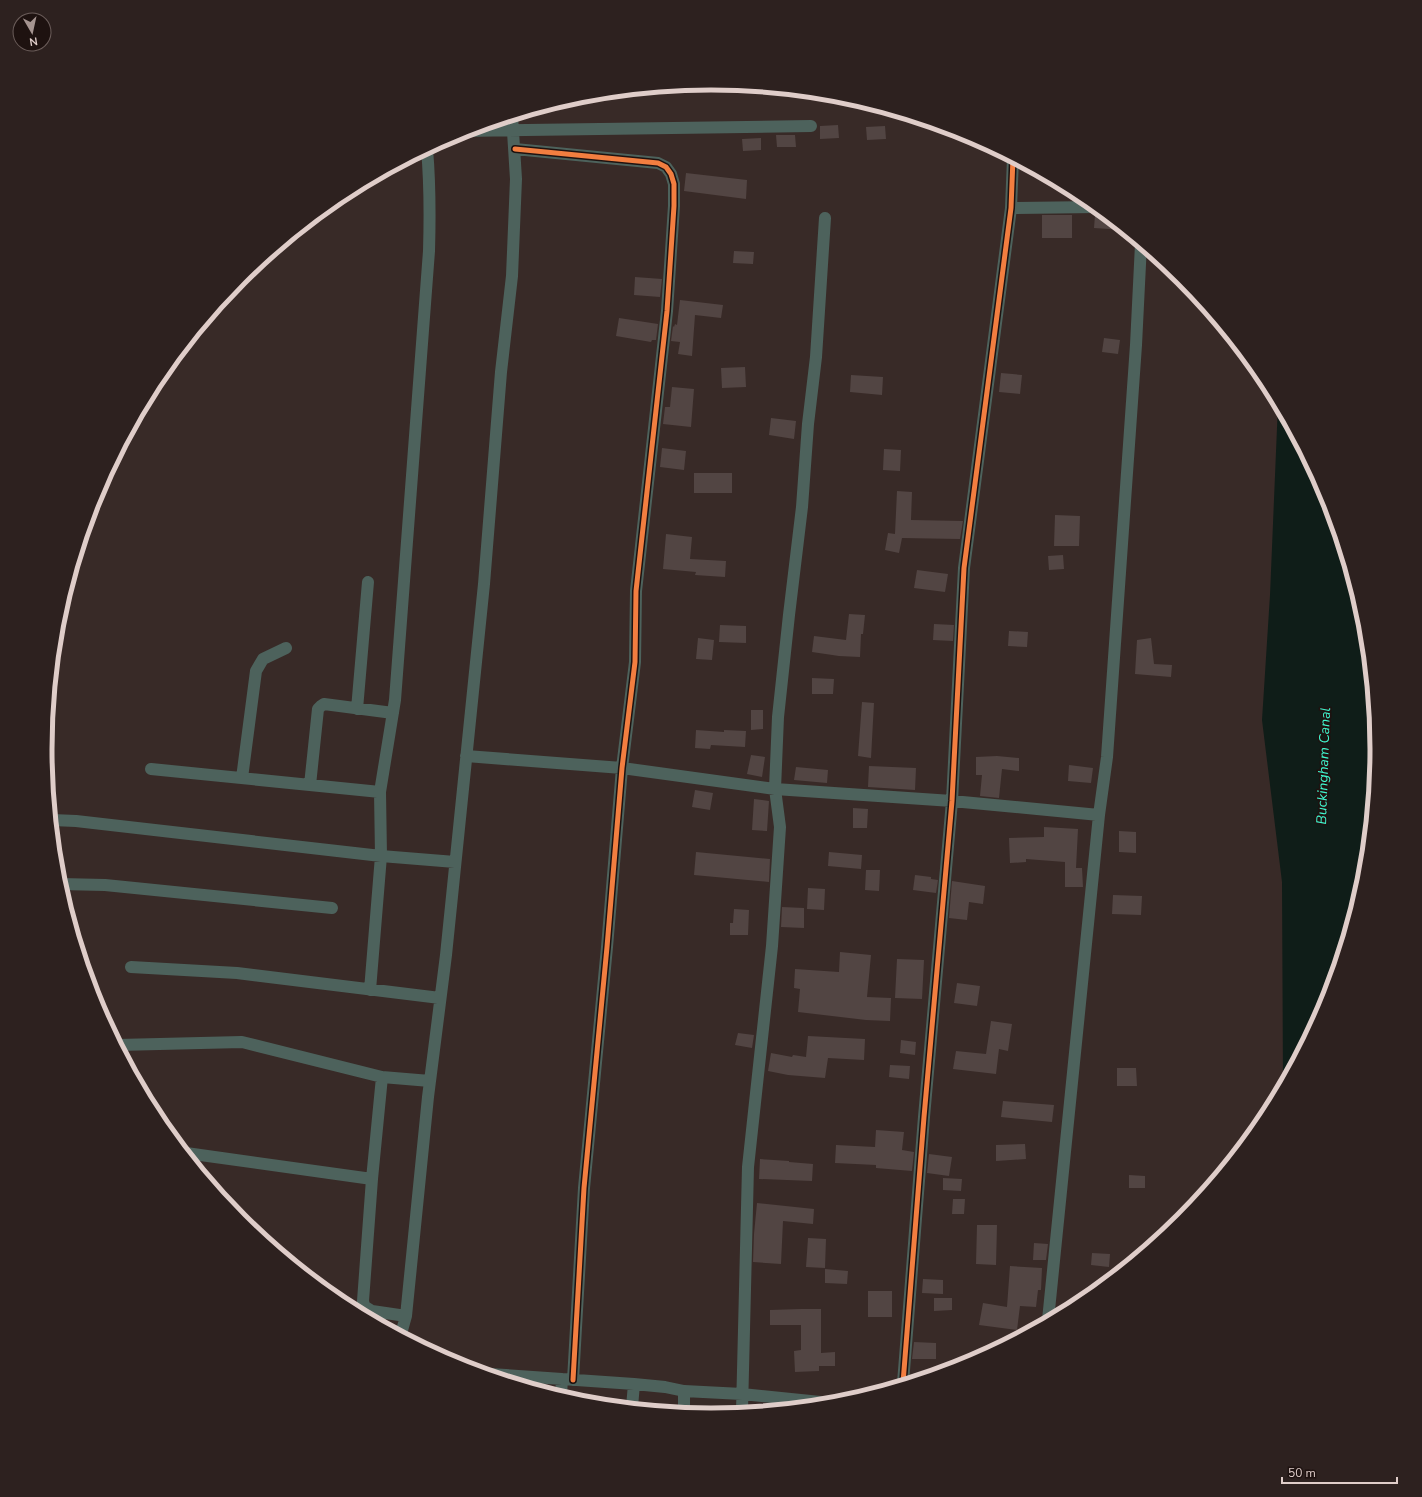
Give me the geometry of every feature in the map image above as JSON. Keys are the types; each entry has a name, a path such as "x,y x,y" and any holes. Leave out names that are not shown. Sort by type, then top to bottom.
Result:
{"street":[{"path":"402,1330 406,1316 484,584 501,372 512,276 516,179 512,120"},
{"path":"482,131 811,126"},
{"path":"515,149 658,163 666,167 671,174 674,184 674,206 667,311 636,591 635,662 622,768 567,1380 563,1390"},
{"path":"370,990 381,856 380,792 393,713 429,251 430,188 427,154"},
{"path":"903,1379 924,1117 952,801 964,568 1011,208 1013,163"},
{"path":"1011,208 1086,207"},
{"path":"742,1407 748,1166 772,946 780,827 775,789 778,717 802,507 808,424 816,357 825,218"},
{"path":"1049,1314 1099,815 1108,750 1136,345 1141,249"},
{"path":"357,709 368,582"},
{"path":"242,778 256,671 263,659 286,648"},
{"path":"310,785 318,710 321,706 324,704 393,713"},
{"path":"466,756 622,768 775,789 952,801 1099,815"},
{"path":"152,769 380,792"},
{"path":"56,820 76,821 381,856 455,862"},
{"path":"67,884 105,885 332,908"},
{"path":"131,968 237,973 440,998"},
{"path":"123,1045 242,1042 382,1078 430,1081"},
{"path":"382,1078 372,1179 363,1301 364,1306 372,1311 406,1316"},
{"path":"191,1154 372,1179"},
{"path":"507,1375 634,1384 665,1387 684,1391 742,1394 806,1401"},
{"path":"632,1403 634,1384"},
{"path":"684,1391 684,1407"}],"water":[{"name":"Buckingham Canal","path":"1278,412 1302,457 1320,496 1348,578 1364,662 1369,705 1370,748 1369,792 1364,835 1348,919 1320,1001 1283,1076 1282,882 1262,720 1270,595"}],"building":[{"path":"838,125 839,138 820,139 820,126"},
{"path":"885,126 886,139 867,140 866,127"},
{"path":"776,135 795,135 796,147 777,147"},
{"path":"761,138 761,150 743,151 742,139"},
{"path":"686,173 747,180 746,199 684,191"},
{"path":"1042,215 1072,215 1072,238 1042,238"},
{"path":"1096,215 1116,229 1094,228"},
{"path":"734,251 754,252 753,264 733,263"},
{"path":"635,277 662,279 660,297 634,295"},
{"path":"680,300 723,305 721,318 695,315 692,356 678,354 680,342 671,341 673,326 674,327 675,324 677,325"},
{"path":"619,318 658,324 656,340 652,340 651,342 616,336"},
{"path":"1104,338 1120,340 1118,354 1102,352"},
{"path":"745,367 746,387 722,388 721,368"},
{"path":"1001,373 1022,375 1020,394 999,392"},
{"path":"851,375 883,377 882,395 850,392"},
{"path":"672,387 694,389 691,427 663,424 665,407 670,407"},
{"path":"771,418 796,421 794,439 769,435"},
{"path":"662,448 686,451 684,470 660,467"},
{"path":"884,449 901,450 900,471 883,470"},
{"path":"694,473 732,473 732,493 694,493"},
{"path":"897,491 912,492 911,520 963,521 960,539 902,538 899,553 885,550 888,533 895,534"},
{"path":"1055,515 1080,516 1079,546 1054,546"},
{"path":"666,534 692,537 690,559 726,561 725,577 695,575 696,572 663,569"},
{"path":"1063,555 1064,569 1049,570 1048,556"},
{"path":"917,570 948,574 945,592 914,588"},
{"path":"849,614 865,615 863,634 861,634 860,657 812,652 814,636 846,640"},
{"path":"934,624 954,625 953,641 933,640"},
{"path":"720,625 746,626 746,643 719,642"},
{"path":"1009,631 1028,632 1027,647 1008,646"},
{"path":"698,638 714,640 712,660 696,659"},
{"path":"1151,638 1154,664 1172,665 1171,677 1135,674 1137,640"},
{"path":"812,678 834,679 833,694 812,694"},
{"path":"862,702 874,703 871,758 858,756"},
{"path":"751,710 763,710 763,729 751,730"},
{"path":"696,730 724,732 724,730 746,731 745,747 711,745 710,749 695,748"},
{"path":"751,755 765,757 762,777 747,774"},
{"path":"997,756 1019,758 1019,771 1002,769 999,798 980,796 982,775 976,775 976,757"},
{"path":"1069,765 1093,768 1091,783 1068,781"},
{"path":"869,766 916,768 915,790 868,787"},
{"path":"796,767 828,770 827,783 794,780"},
{"path":"695,790 713,793 710,810 692,807"},
{"path":"754,799 769,801 767,831 752,830"},
{"path":"853,808 868,809 867,828 853,828"},
{"path":"1044,827 1078,829 1076,868 1082,868 1083,887 1065,887 1065,862 1026,859 1026,862 1010,863 1009,838 1044,837"},
{"path":"1119,831 1136,832 1136,853 1119,852"},
{"path":"696,852 770,859 769,882 694,875"},
{"path":"829,852 862,855 861,869 828,866"},
{"path":"866,870 880,870 879,891 865,890"},
{"path":"915,875 931,877 931,879 938,880 936,893 913,890"},
{"path":"952,881 985,886 983,904 969,902 967,920 949,918"},
{"path":"808,888 825,889 824,910 807,909"},
{"path":"1113,895 1142,896 1141,915 1112,914"},
{"path":"782,907 804,908 804,928 781,927"},
{"path":"734,909 749,910 748,935 730,935 730,923 733,923"},
{"path":"840,952 871,955 867,997 891,998 890,1021 866,1020 798,1012 800,989 794,988 795,969 839,972"},
{"path":"897,959 924,960 922,999 895,998"},
{"path":"957,983 980,986 977,1006 954,1003"},
{"path":"991,1021 1012,1024 1008,1051 999,1049 996,1074 953,1069 956,1051 986,1054"},
{"path":"738,1033 754,1035 752,1048 735,1045"},
{"path":"808,1036 865,1039 864,1060 828,1058 825,1078 788,1075 768,1071 771,1053 792,1057 793,1055 806,1057"},
{"path":"901,1040 916,1042 915,1055 900,1053"},
{"path":"890,1065 910,1066 909,1079 889,1077"},
{"path":"1117,1068 1136,1068 1137,1086 1117,1086"},
{"path":"1003,1101 1054,1105 1052,1122 1001,1117"},
{"path":"876,1130 904,1132 902,1150 914,1152 912,1171 876,1168 876,1165 835,1163 836,1145 875,1147"},
{"path":"1025,1144 1026,1159 996,1161 996,1145"},
{"path":"929,1154 952,1157 949,1176 927,1173"},
{"path":"760,1159 813,1164 812,1181 759,1179"},
{"path":"1129,1175 1145,1176 1145,1188 1129,1188"},
{"path":"943,1178 962,1179 961,1191 943,1190"},
{"path":"953,1199 965,1199 964,1214 952,1214"},
{"path":"757,1203 814,1209 813,1224 783,1221 781,1264 753,1262"},
{"path":"977,1225 997,1225 996,1265 976,1264"},
{"path":"808,1238 826,1239 825,1268 806,1267"},
{"path":"1034,1243 1048,1244 1046,1260 1033,1260"},
{"path":"1092,1253 1110,1254 1109,1267 1091,1265"},
{"path":"1010,1266 1042,1268 1041,1290 1038,1290 1036,1307 1020,1306 1017,1330 979,1325 983,1303 1007,1307"},
{"path":"825,1269 848,1271 847,1284 825,1283"},
{"path":"923,1279 943,1280 943,1294 922,1293"},
{"path":"868,1291 892,1291 892,1317 868,1317"},
{"path":"934,1298 952,1298 952,1310 934,1311"},
{"path":"821,1309 821,1353 835,1352 835,1366 819,1366 819,1371 795,1372 794,1351 801,1350 801,1325 770,1325 770,1310"},
{"path":"914,1342 936,1343 936,1359 912,1359"}],"cycle path":[{"path":"515,149 658,163 666,167 671,174 674,184 674,206 667,311 636,591 635,662 622,768 584,1188 573,1380"},
{"path":"903,1379 924,1117 952,801 964,568 1011,208 1013,163"}]}
